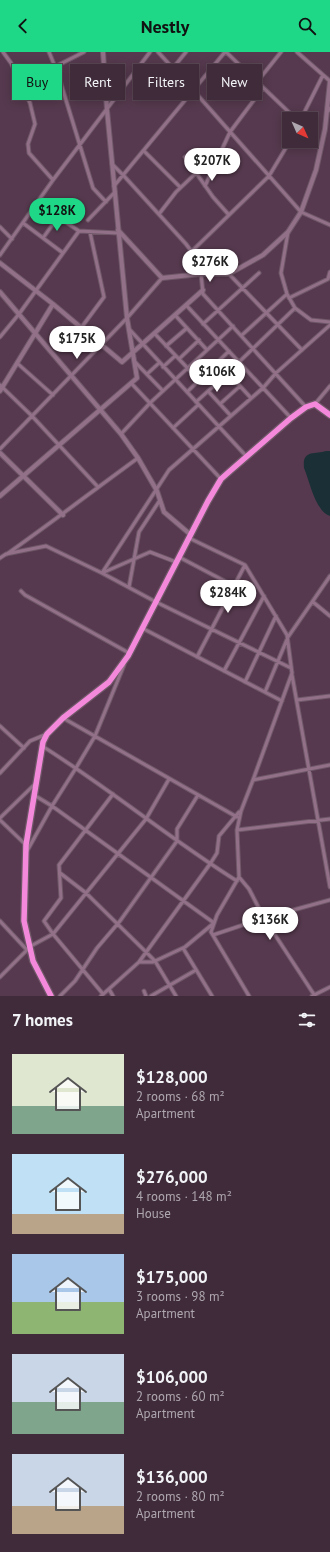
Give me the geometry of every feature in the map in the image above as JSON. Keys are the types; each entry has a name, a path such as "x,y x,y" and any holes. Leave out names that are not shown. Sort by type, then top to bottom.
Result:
{"highway":[{"path":"51,996 39,976 28,948 24,921 26,845 42,746 47,734 64,718 109,682 128,654 221,479 291,418 306,407 315,404 330,415"}],"street":[{"path":"3,52 12,67"},
{"path":"49,52 54,64"},
{"path":"59,64 84,52"},
{"path":"0,496 132,384 137,378 127,318 102,52"},
{"path":"0,255 53,180 150,52"},
{"path":"158,52 169,64"},
{"path":"176,64 186,52"},
{"path":"199,85 225,52 238,64"},
{"path":"262,76 281,52"},
{"path":"0,449 127,318 162,278 201,274 229,274 264,255 288,232 301,212 316,170 329,109 330,81 297,52"},
{"path":"304,112 323,75"},
{"path":"62,88 92,188 106,202"},
{"path":"205,186 230,132 263,88 289,112"},
{"path":"199,97 301,212 330,225"},
{"path":"29,100 35,124 28,144 28,153 53,180"},
{"path":"114,186 187,100"},
{"path":"191,252 269,176 286,148"},
{"path":"144,152 180,187"},
{"path":"185,157 205,186 229,215"},
{"path":"112,164 159,214 200,263 204,294 306,407"},
{"path":"159,214 180,187 196,173"},
{"path":"88,220 115,192"},
{"path":"37,203 79,231 118,231 162,278"},
{"path":"43,238 58,218"},
{"path":"23,223 63,253"},
{"path":"0,227 12,239"},
{"path":"0,337 19,314 79,231"},
{"path":"81,328 104,297 90,232"},
{"path":"288,232 281,273 288,296 295,308 311,320 330,323"},
{"path":"0,262 122,362 133,354 203,290"},
{"path":"242,335 267,312 288,296 328,279 330,272"},
{"path":"203,324 259,273"},
{"path":"229,274 302,350"},
{"path":"0,292 121,434 138,458 156,490 164,512 190,536 245,565 276,616 288,638 291,668 330,886"},
{"path":"53,304 1,388 32,416 98,487"},
{"path":"186,305 291,418"},
{"path":"239,362 295,308"},
{"path":"175,315 207,350"},
{"path":"102,573 169,470 194,450 263,388 276,373 330,323"},
{"path":"121,434 150,403 233,326"},
{"path":"166,346 187,328"},
{"path":"129,330 247,457"},
{"path":"154,334 199,380"},
{"path":"178,359 198,340"},
{"path":"187,392 229,351"},
{"path":"163,367 175,356"},
{"path":"134,361 163,391"},
{"path":"147,374 159,362"},
{"path":"218,362 251,398"},
{"path":"17,363 53,395"},
{"path":"173,428 208,391 228,373"},
{"path":"132,384 221,479"},
{"path":"220,404 240,386"},
{"path":"315,404 330,386"},
{"path":"208,391 232,416"},
{"path":"0,453 63,515"},
{"path":"0,558 63,515 138,458"},
{"path":"129,587 139,532 160,500"},
{"path":"6,554 46,546 291,668"},
{"path":"102,573 150,552 178,560 234,586"},
{"path":"198,657 245,565"},
{"path":"265,692 288,638 330,576"},
{"path":"21,591 25,595 128,654 95,736 52,806 26,854"},
{"path":"224,671 264,596"},
{"path":"313,602 330,616"},
{"path":"245,682 276,616"},
{"path":"142,628 282,701"},
{"path":"249,996 211,932 217,915 239,877 238,817 254,780 292,673"},
{"path":"297,700 330,696"},
{"path":"64,718 238,817"},
{"path":"0,726 24,748"},
{"path":"0,773 30,741 47,734"},
{"path":"42,746 76,768 210,864 237,881"},
{"path":"254,780 330,765"},
{"path":"0,978 28,948 53,934 146,819 169,778"},
{"path":"26,845 0,819 36,782"},
{"path":"113,794 59,865 61,898 44,921 102,995 138,962 146,952 184,902 217,853 219,836 238,817"},
{"path":"34,795 86,830 214,923"},
{"path":"60,996 75,981 97,948 118,924 177,841 177,829 198,795"},
{"path":"238,830 330,819"},
{"path":"60,873 86,893 146,952 155,962 176,996"},
{"path":"239,877 249,889 264,918 314,996 330,987"},
{"path":"213,935 264,918 330,900"},
{"path":"0,921 28,948"},
{"path":"138,962 155,962 183,948 214,923"},
{"path":"183,948 212,996"},
{"path":"151,996 196,970"},
{"path":"109,989 113,996"},
{"path":"144,991 146,996"}],"shaded area":[{"path":"330,451 330,516 320,508 304,468 304,462 307,455"}]}
